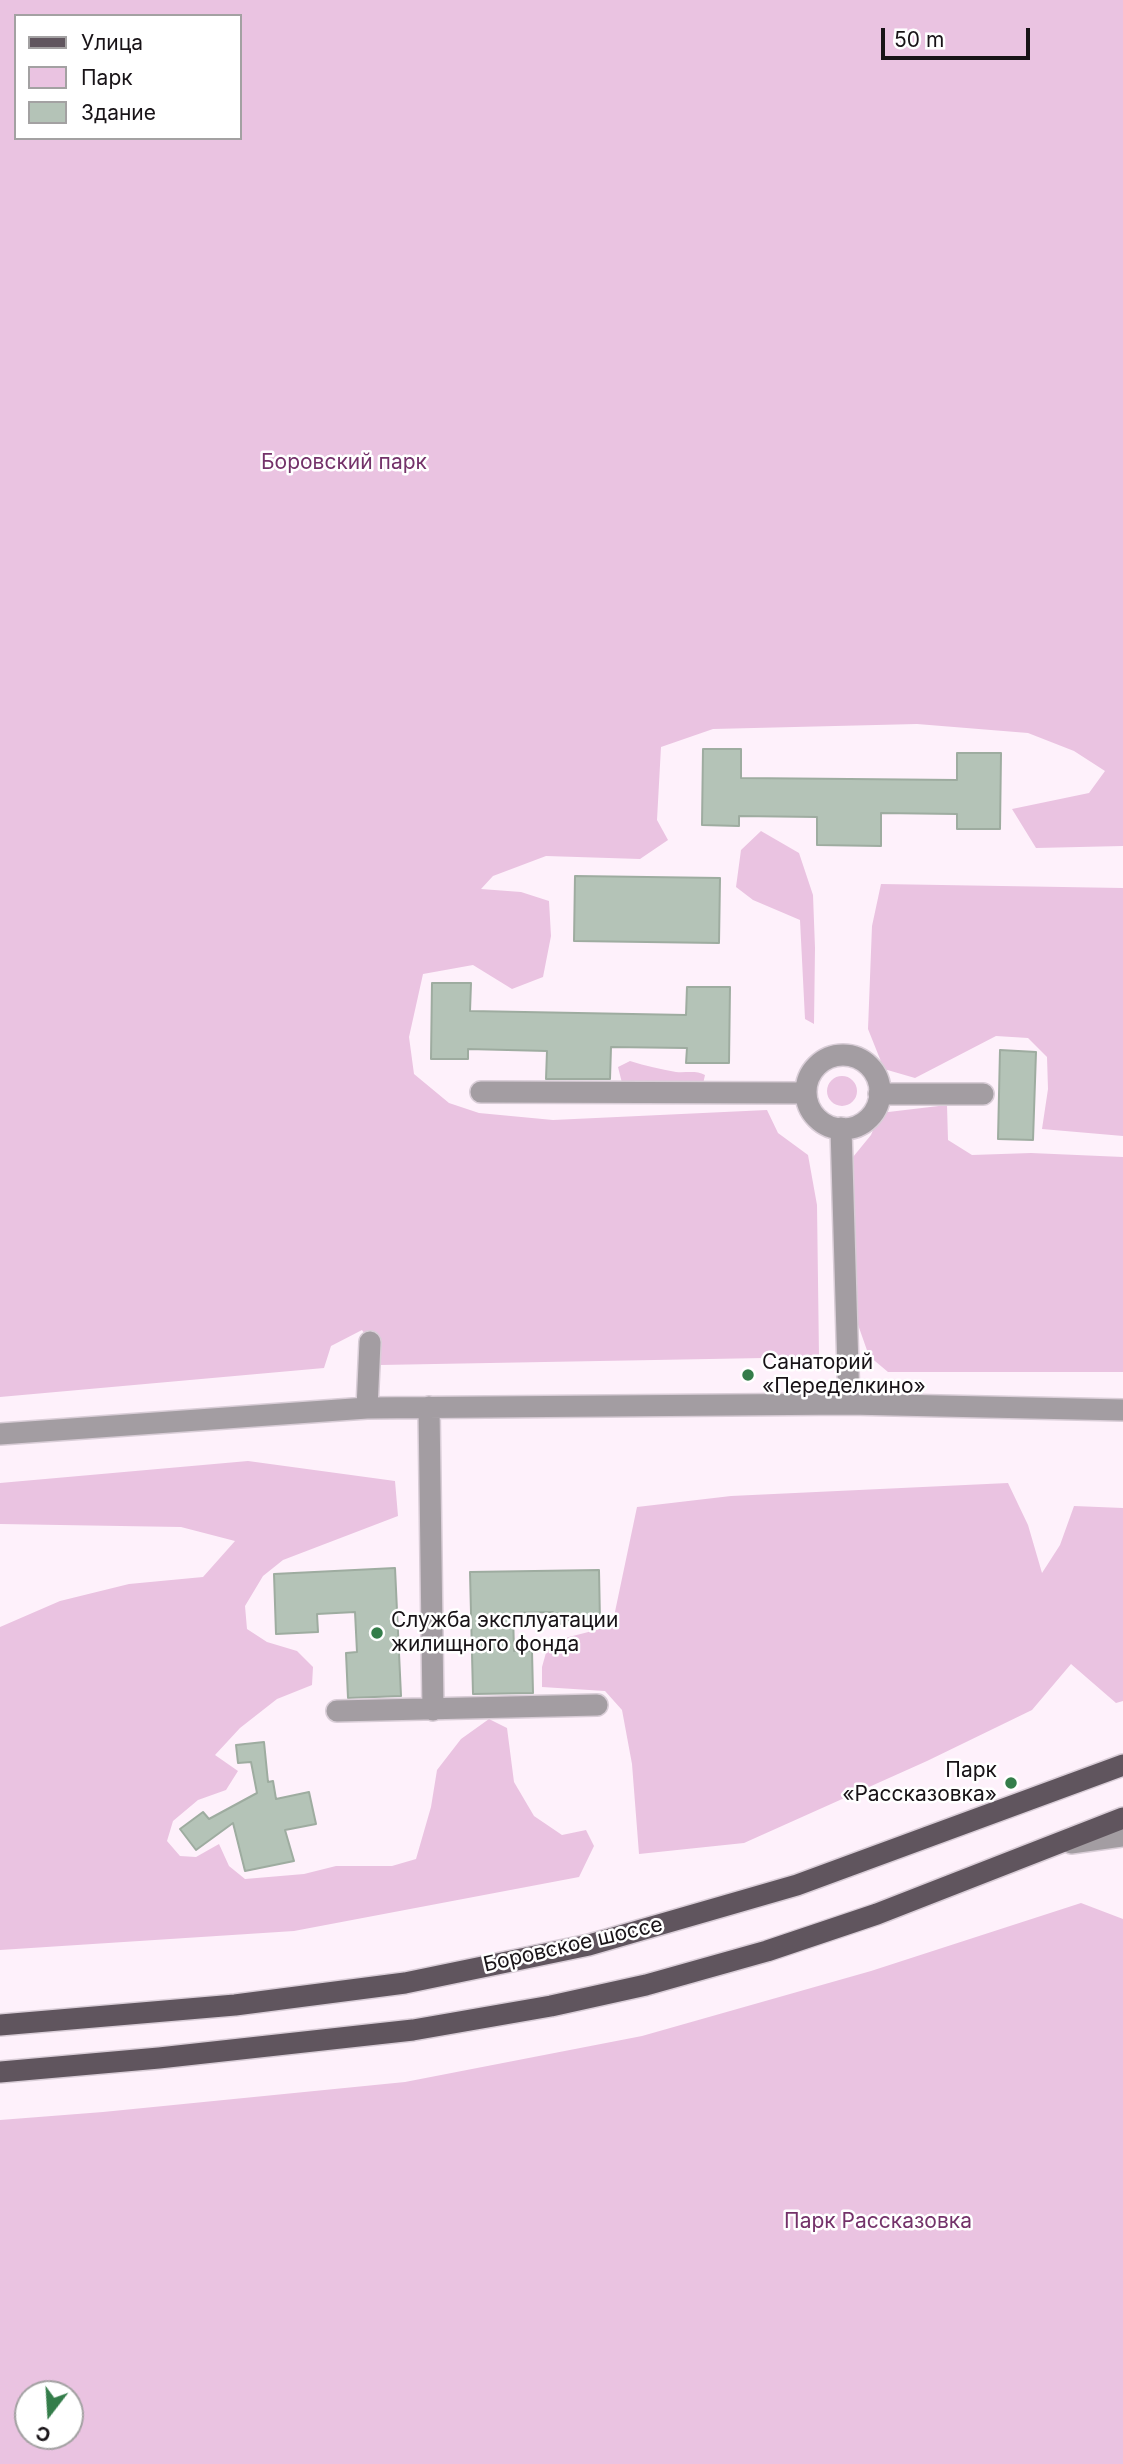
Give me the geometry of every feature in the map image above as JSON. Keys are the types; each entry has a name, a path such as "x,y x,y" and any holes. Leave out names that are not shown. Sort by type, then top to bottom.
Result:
{"main road":[{"name":"Боровское шоссе","path":"0,2025 235,2005 394,1984 589,1944 797,1885 1123,1765"},
{"path":"0,2072 159,2058 413,2030 551,2006 680,1976 767,1951 921,1899 1123,1818"}],"street":[{"path":"838,1055 862,1060 871,1068 877,1079 879,1094 872,1114 864,1122 841,1128 829,1126 818,1119 810,1110 806,1093 810,1075 817,1065 838,1055"},
{"path":"481,1092 806,1093"},
{"path":"879,1094 983,1094"},
{"path":"841,1128 849,1404"},
{"path":"367,1408 370,1342"},
{"path":"0,1434 367,1408 849,1404 1123,1410"},
{"path":"429,1407 433,1710"},
{"path":"337,1711 597,1705"},
{"path":"1062,1844 1123,1836"}],"green space":[{"name":"Боровский парк","path":"0,0 1123,0 1123,846 1036,848 1012,809 1089,793 1105,771 1074,751 1028,733 917,724 713,729 661,747 657,820 668,840 640,859 546,856 493,876 481,889 521,892 549,901 551,936 543,977 512,989 473,965 423,974 409,1037 414,1074 449,1103 479,1113 553,1120 767,1110 778,1133 808,1155 817,1205 819,1357 380,1365 377,1353 362,1330 331,1346 324,1368 0,1397"},
{"path":"761,831 799,853 813,895 814,1024 805,1019 800,920 753,900 736,887 741,850"},
{"path":"881,884 1123,888 1123,1136 1042,1129 1048,1089 1047,1057 1028,1038 996,1036 915,1078 884,1069 868,1029 872,926"},
{"path":"630,1061 676,1072 702,1073 705,1075 703,1084 622,1083 618,1067"},
{"path":"842,1076 848,1077 856,1085 856,1097 848,1105 842,1106 836,1105 828,1097 827,1091 828,1085 836,1077"},
{"path":"947,1105 948,1140 972,1155 1031,1153 1123,1157 1123,1372 888,1372 869,1356 856,1319 853,1157 871,1135 880,1113"},
{"path":"248,1461 395,1481 398,1516 283,1560 263,1576 245,1606 247,1629 267,1642 297,1651 313,1667 312,1685 277,1699 240,1728 215,1755 238,1771 226,1790 198,1800 173,1821 167,1841 180,1856 196,1857 219,1844 229,1866 245,1879 304,1874 336,1866 392,1866 416,1859 431,1807 437,1770 461,1739 489,1719 507,1728 514,1782 534,1816 562,1835 586,1830 594,1846 579,1877 294,1931 0,1950 0,1627 60,1601 129,1584 203,1577 235,1541 181,1527 0,1524 0,1483"},
{"path":"1008,1483 1028,1525 1042,1573 1060,1545 1074,1506 1123,1508 1123,1701 1116,1703 1071,1664 1032,1710 927,1761 744,1843 639,1854 632,1764 622,1710 605,1691 542,1687 542,1667 549,1642 612,1626 637,1507 731,1496"},
{"name":"Парк Рассказовка","path":"1081,1903 1123,1919 1123,2464 0,2464 0,2120 405,2082 642,2036 871,1971"}],"building":[{"path":"703,749 741,749 741,778 957,780 957,753 1001,753 1000,829 957,829 957,814 881,813 881,846 817,845 817,817 739,816 739,826 702,825"},
{"path":"575,876 720,878 719,943 574,941"},
{"path":"432,983 471,983 470,1011 686,1015 687,987 730,987 729,1063 686,1063 687,1048 611,1047 610,1079 546,1079 547,1051 468,1049 468,1059 431,1059"},
{"path":"1000,1050 1036,1052 1033,1140 998,1139"},
{"name":"Служба эксплуатации жилищного фонда","path":"395,1568 401,1696 348,1698 346,1653 357,1652 355,1612 317,1614 318,1632 276,1634 274,1574"},
{"path":"599,1570 600,1623 553,1624 553,1612 513,1613 514,1651 532,1651 533,1693 473,1694 470,1572"},
{"path":"264,1742 268,1782 273,1781 276,1799 309,1792 316,1824 285,1830 294,1861 245,1871 233,1823 196,1850 180,1829 203,1812 209,1819 257,1793 251,1762 238,1763 236,1745"}],"place":[{"name":"Санаторий «Переделкино»","path":"748,1375"},
{"name":"Служба эксплуатации жилищного фонда","path":"377,1633"},
{"name":"Парк «Рассказовка»","path":"1011,1783"}]}
